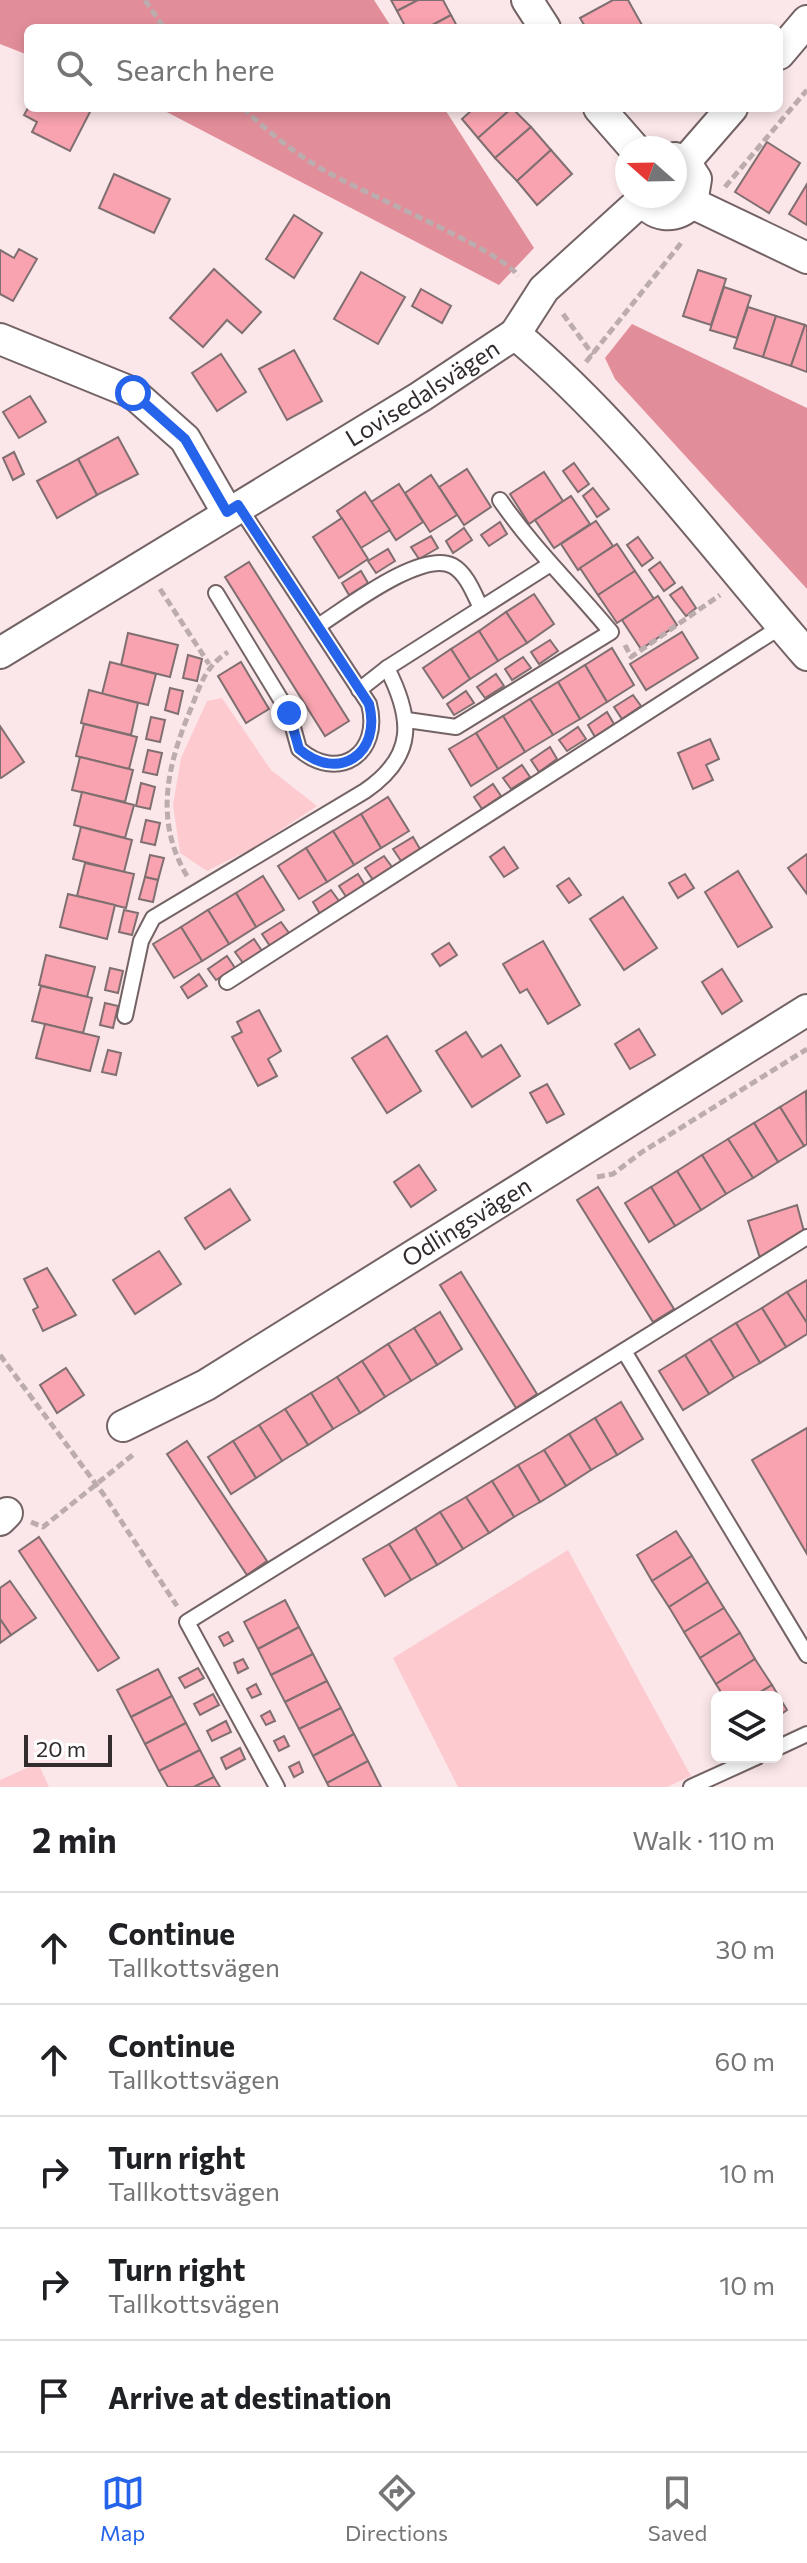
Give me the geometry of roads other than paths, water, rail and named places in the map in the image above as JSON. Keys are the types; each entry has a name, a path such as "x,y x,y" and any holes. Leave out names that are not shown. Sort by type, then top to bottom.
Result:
{"street":[{"path":"527,0 542,24"},
{"path":"783,49 807,21"},
{"path":"602,112 624,136"},
{"path":"687,153 728,112"},
{"path":"687,168 696,179 700,206"},
{"path":"651,208 656,213 666,215 700,206 807,258"},
{"path":"515,334 544,289 631,208"},
{"name":"Lovisedalsvägen","path":"0,653 420,397 515,334 568,378 807,655"},
{"path":"0,339 133,393 185,439 233,509"},
{"name":"Odlingsvägen","path":"123,1426 206,1385 807,1010"}],"lane":[{"path":"407,720 456,727 611,632 581,595 549,565 500,500"},
{"path":"216,593 289,713 299,749 319,763 340,764 352,759 371,738 373,721 369,704 318,626 233,509"},
{"path":"318,626 412,568 430,563 452,565 466,579 481,608"},
{"path":"359,690 387,668 549,565"},
{"path":"227,982 782,626"},
{"path":"125,1016 141,941 153,918 385,777 396,764 407,720 401,695 387,668"},
{"path":"277,1787 187,1622 807,1237"},
{"path":"624,1351 807,1655"},
{"path":"783,1745 807,1734"},
{"path":"691,1787 744,1763"}]}
